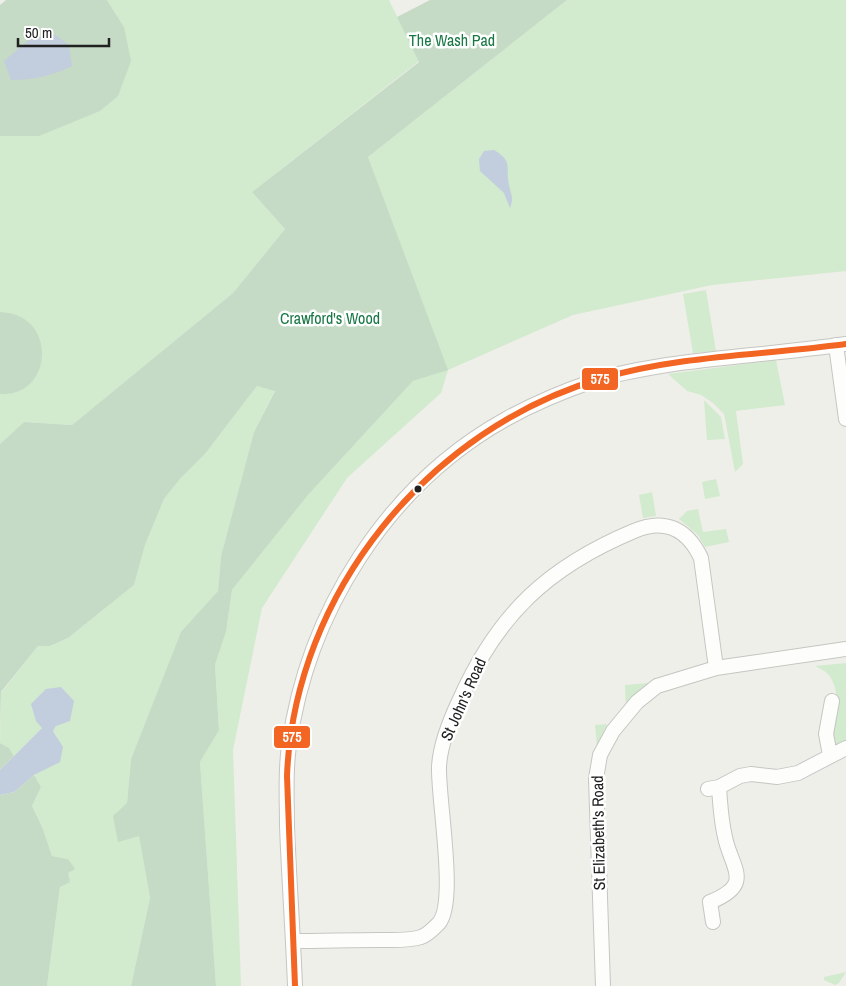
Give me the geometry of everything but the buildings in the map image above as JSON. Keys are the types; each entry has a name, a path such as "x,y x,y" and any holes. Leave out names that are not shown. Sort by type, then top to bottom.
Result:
{"street":[{"path":"295,986 286,774 289,744 308,660 321,625 338,592 394,512 418,486 474,439 506,418 594,380 684,362 841,344 846,420"},
{"name":"St John's Road","path":"293,941 422,937 441,922 448,897 439,766 446,736 472,670 499,628 530,594 567,565 637,530 661,525 678,530 695,544 701,558 716,668"},
{"name":"St Elizabeth's Road","path":"603,986 596,779 600,754 613,731 647,692 657,686 682,677 716,668 846,649"},
{"path":"830,755 826,734 832,701"},
{"path":"713,922 710,902 729,892 737,877 737,869 725,838 713,788 740,776 751,774 777,777 798,773 846,748"}],"green space":[{"path":"6,0 107,0 124,27 131,61 118,96 100,111 39,136 0,136 0,5"},
{"path":"107,0 389,0 419,61 252,192 285,229 233,293 72,425 24,422 0,444 0,136 39,136 124,27"},
{"name":"Crawford's Wood","path":"430,0 567,0 368,157 448,370 413,381 308,495 232,590 226,632 215,665 219,730 200,762 216,986 131,986 150,898 139,836 118,842 113,816 127,803 131,759 181,632 218,591 221,556 254,432 275,391 257,386 205,454 180,479 164,499 145,545 134,585 68,638 50,646 38,646 1,692 0,729 0,444 24,422 72,425 233,293 285,229 252,192 419,62 397,17"},
{"path":"567,0 846,0 846,271 712,285 573,315 448,370 441,393 347,478 262,608 233,750 241,986 216,986 200,762 219,729 215,665 226,632 232,590 308,495 413,381 447,370 368,157"},
{"path":"706,290 716,351 693,353 683,294"},
{"path":"0,312 19,316 32,326 40,340 42,355 39,370 31,383 18,392 0,394"},
{"path":"776,360 785,405 736,411 743,464 735,472 724,414 701,395 687,391 668,374"},
{"path":"257,386 275,390 254,432 221,556 218,591 181,633 131,759 127,803 139,835 150,898 131,986 47,986 60,887 68,873 68,859 52,856 43,829 32,806 41,787 34,775 60,761 57,736 53,731 56,726 42,728 14,756 9,748 0,743 1,693 38,646 50,646 68,638 134,585 145,545 164,499 180,479 205,454"},
{"path":"704,400 721,417 725,439 707,440"},
{"path":"716,479 720,496 705,499 702,482"},
{"path":"652,492 656,516 643,518 639,495"},
{"path":"698,509 703,532 726,529 729,542 705,547 698,535 679,519 687,511"},
{"path":"846,663 846,742 831,748 837,710 836,691 828,674 815,666"},
{"path":"649,683 626,708 625,685"},
{"path":"607,724 597,746 595,725"},
{"path":"0,743 9,748 14,756 0,770"},
{"path":"34,775 41,787 32,806 43,829 52,856 68,859 75,869 68,873 70,882 60,887 47,986 0,986 0,795 14,792"},
{"path":"846,972 839,983 835,985 824,980 824,977"}],"water":[{"path":"54,34 69,45 72,66 42,77 11,80 4,61 30,39"},
{"path":"494,150 504,158 508,165 508,179 512,199 510,208 504,193 480,171 479,159 484,151"},
{"path":"61,687 74,701 70,721 56,726 53,731 63,747 60,762 34,775 14,792 0,795 0,770 42,728 36,721 31,704 46,689"}],"transit line":[{"name":"575","path":"295,986 287,776 295,708 315,644 344,583 382,527 428,478 481,436 540,402 603,378 633,370 724,356 846,344"}],"park label":[{"name":"The Wash Pad","path":"452,40"}]}
